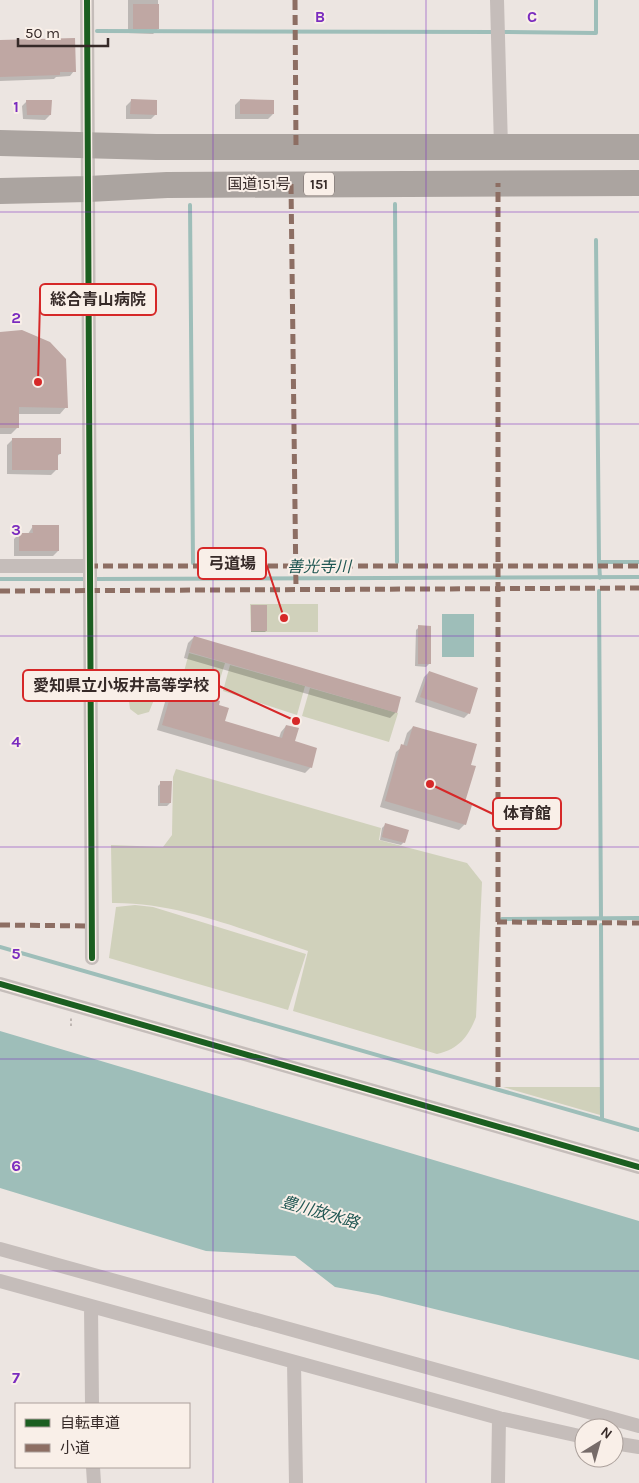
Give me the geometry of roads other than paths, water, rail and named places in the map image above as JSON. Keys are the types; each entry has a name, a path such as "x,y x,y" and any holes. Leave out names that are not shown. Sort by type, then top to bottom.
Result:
{"highway":[{"path":"0,143 88,144 156,148 639,147"},
{"name":"国道151号","path":"0,191 167,185 639,183"}],"street":[{"path":"87,0 92,958"},
{"path":"497,0 501,147"},
{"path":"0,566 89,576"},
{"path":"0,984 639,1167"},
{"path":"0,1249 639,1426"},
{"path":"0,1281 499,1418 574,1435"},
{"path":"91,1306 92,1403"},
{"path":"294,1362 296,1483"},
{"path":"498,1483 499,1418"},
{"path":"624,1445 639,1447"},
{"path":"93,1468 94,1483"}],"water":[{"path":"442,614 474,614 474,657 442,657"},
{"name":"豊川放水路","path":"0,1031 639,1221 639,1360 378,1295 335,1287 295,1256 206,1251 0,1188"}],"waterway":[{"path":"501,32 596,33 596,0"},
{"path":"97,31 494,32"},
{"path":"395,204 397,562"},
{"path":"190,205 193,563"},
{"path":"596,240 599,562"},
{"path":"600,578 599,562 639,562"},
{"name":"善光寺川","path":"94,579 639,577"},
{"name":"善光寺川","path":"0,579 87,579"},
{"path":"599,591 601,919"},
{"path":"502,919 639,918"},
{"path":"601,925 602,1119"},
{"path":"0,947 639,1130"}],"place":[{"name":"総合青山病院","path":"38,382"},
{"name":"弓道場","path":"284,618"},
{"name":"愛知県立小坂井高等学校","path":"296,721"},
{"name":"体育館","path":"430,784"}]}
